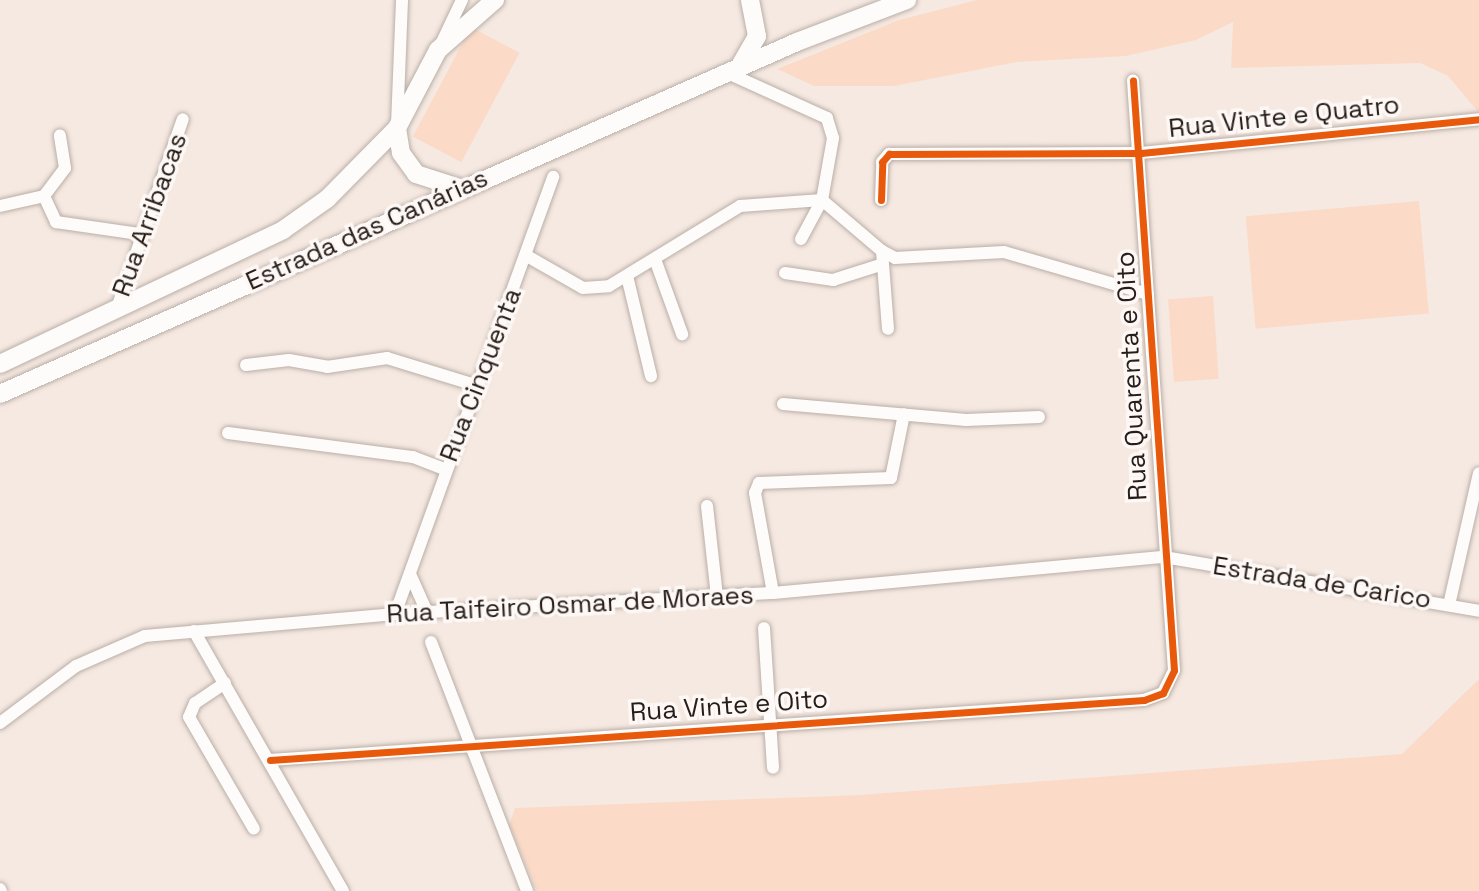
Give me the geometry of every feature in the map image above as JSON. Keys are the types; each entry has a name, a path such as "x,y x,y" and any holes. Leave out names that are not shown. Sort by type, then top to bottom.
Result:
{"main road":[{"name":"Estrada das Canárias","path":"0,364 283,230 359,173 397,128 438,50 495,0"},
{"path":"732,71 757,36 750,0"},
{"name":"Estrada das Canárias","path":"0,394 463,187 732,71 906,0"},
{"path":"397,128 401,153 416,174 438,186 463,187"}],"street":[{"path":"397,128 402,0"},
{"path":"438,50 463,0"},
{"path":"732,71 827,118 833,138 822,200 801,239"},
{"name":"Rua Quarenta e Oito","path":"1133,80 1141,153 1164,557 1174,670"},
{"name":"Rua Arribacas","path":"116,311 139,234 176,152 183,119"},
{"name":"Rua Vinte e Quatro","path":"881,200 882,162 888,154 1141,153 1479,119"},
{"path":"0,206 44,196 65,168 60,135"},
{"name":"Rua Cinquenta","path":"395,614 444,469 527,256 553,177"},
{"path":"44,196 56,222 139,234"},
{"path":"527,256 583,288 609,286 656,262 740,206 822,200 882,258 888,329"},
{"path":"785,273 834,280 882,258 1004,251 1148,294"},
{"path":"656,262 682,334"},
{"path":"627,276 651,376"},
{"path":"246,365 289,360 323,367 387,358 475,385"},
{"path":"783,404 904,414 1039,417"},
{"path":"773,593 757,487 770,481 891,478 904,414"},
{"path":"228,433 413,457 444,469"},
{"path":"1449,605 1479,472"},
{"path":"707,506 717,596"},
{"name":"Rua Taifeiro Osmar de Moraes","path":"0,723 53,681 122,642 194,631 395,614 773,593 1164,557"},
{"name":"Estrada de Carico","path":"1164,557 1479,611"},
{"path":"410,574 427,612"},
{"path":"764,628 773,768"},
{"path":"194,631 343,891"},
{"path":"431,642 527,891"},
{"name":"Rua Vinte e Oito","path":"270,760 1144,700 1163,693 1174,670"},
{"path":"225,683 195,703 189,717 254,830"}],"shaded area":[{"path":"977,0 1479,0 1479,113 1448,76 1420,63 1231,68 1233,22 1196,40 1126,56 1017,62 894,86 814,86 777,69 899,20"},
{"path":"471,27 520,53 461,162 413,136"},
{"path":"1419,201 1429,314 1256,329 1246,216"},
{"path":"1213,296 1219,379 1174,382 1168,299"},
{"path":"1479,679 1479,891 537,891 509,825 515,808 860,795 1402,754"}],"cycle path":[{"path":"270,760 1144,700 1163,693 1174,670 1133,80"},
{"path":"881,200 882,162 889,154 1141,153 1479,119"}]}
